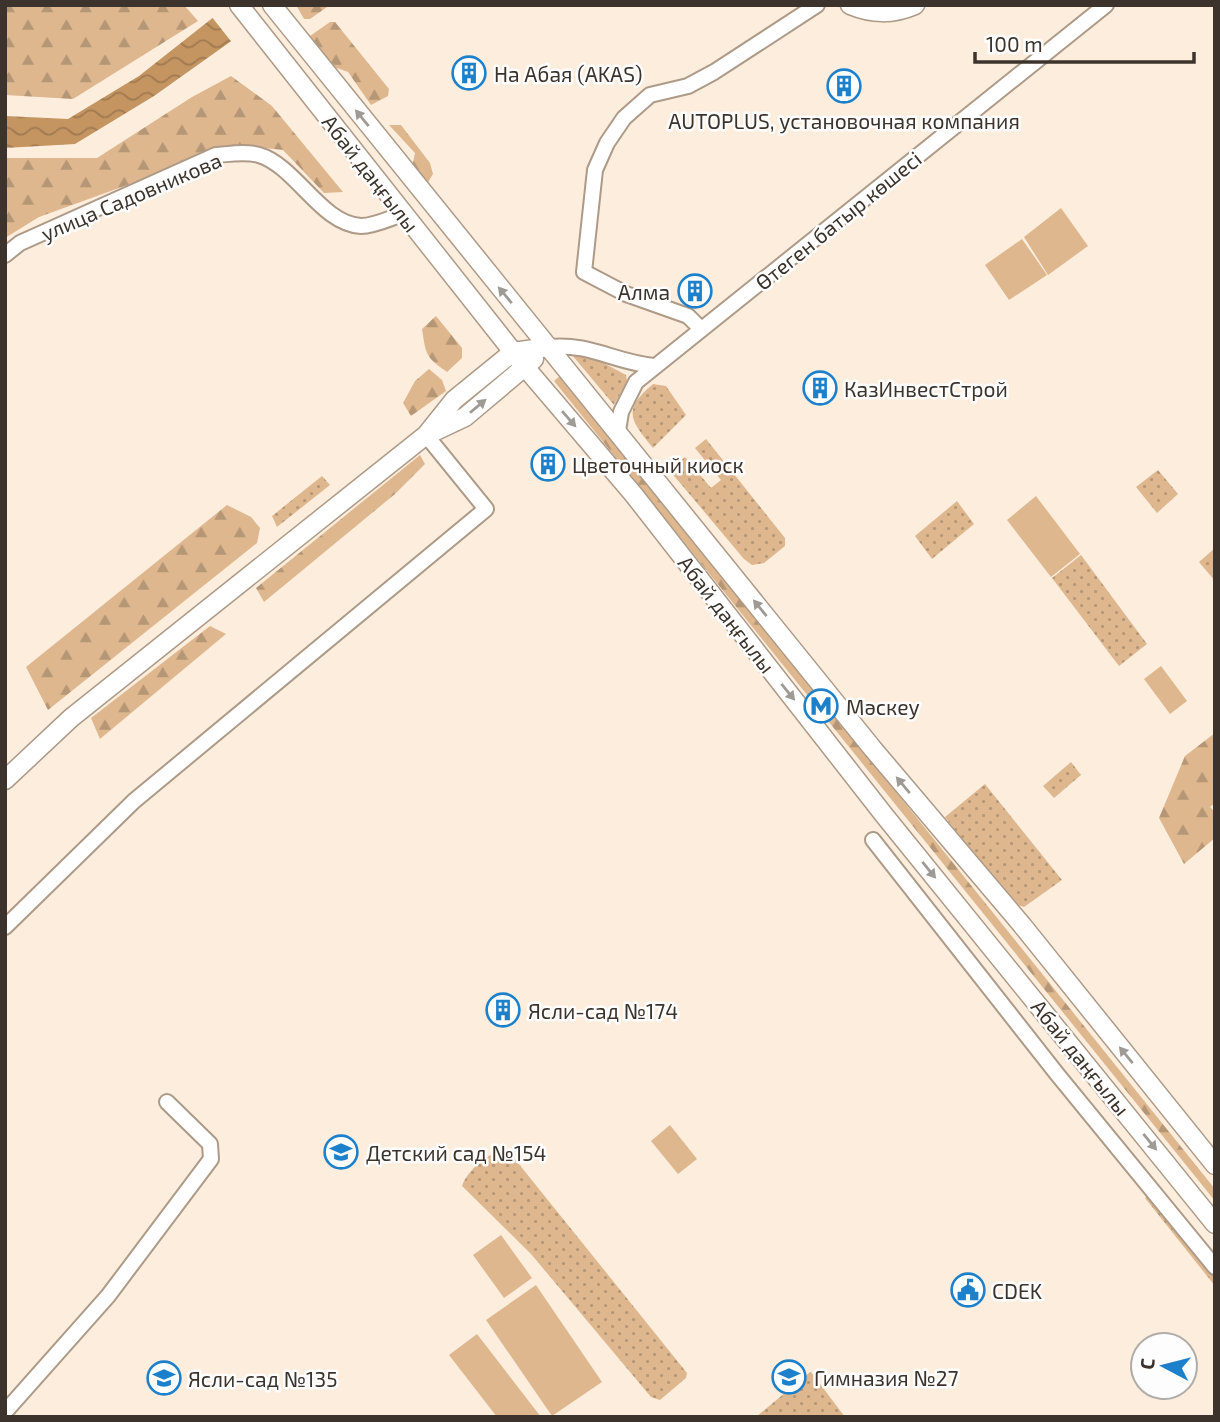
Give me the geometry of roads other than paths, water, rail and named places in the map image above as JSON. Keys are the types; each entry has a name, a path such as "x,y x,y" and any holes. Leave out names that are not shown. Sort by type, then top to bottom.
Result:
{"main road":[{"name":"Абай даңғылы","path":"239,5 525,367 634,495 884,815 1215,1224"},
{"name":"Абай даңғылы","path":"272,5 873,749 1021,925 1215,1165"},
{"path":"850,5 871,12 890,13 915,5"},
{"path":"5,780 71,718 426,435 454,400 513,352 549,347"},
{"path":"426,435 465,417 549,347"}],"street":[{"path":"701,329 688,316 626,294 584,272 596,170 607,142 624,118 650,95 688,86 714,72 817,5"},
{"name":"Өтеген батыр көшесі","path":"618,431 628,396 636,382 654,366 1105,5"},
{"name":"улица Садовникова","path":"5,255 20,243 216,155 243,152 274,161 335,215 351,224 364,226 403,214"},
{"path":"549,347 578,345 634,364 654,366"},
{"path":"5,927 134,801 486,509 426,435"},
{"path":"873,840 1056,1074 1215,1267"},
{"path":"5,1412 108,1296 211,1159 211,1144 167,1102"}],"water":[{"path":"229,5 282,5 154,96 75,144 5,148 5,116 68,119 139,76"}],"place":[{"name":"На Абая (AKAS)","path":"469,73"},
{"name":"AUTOPLUS, установочная компания","path":"844,86"},
{"name":"Алма","path":"695,291"},
{"name":"КазИнвестСтрой","path":"820,388"},
{"name":"Цветочный киоск","path":"548,464"},
{"name":"Мәскеу","path":"821,706"},
{"name":"Ясли-сад №174","path":"503,1010"},
{"name":"Детский сад №154","path":"341,1152"},
{"name":"CDEK","path":"968,1290"},
{"name":"Гимназия №27","path":"789,1377"},
{"name":"Ясли-сад №135","path":"164,1378"}]}
